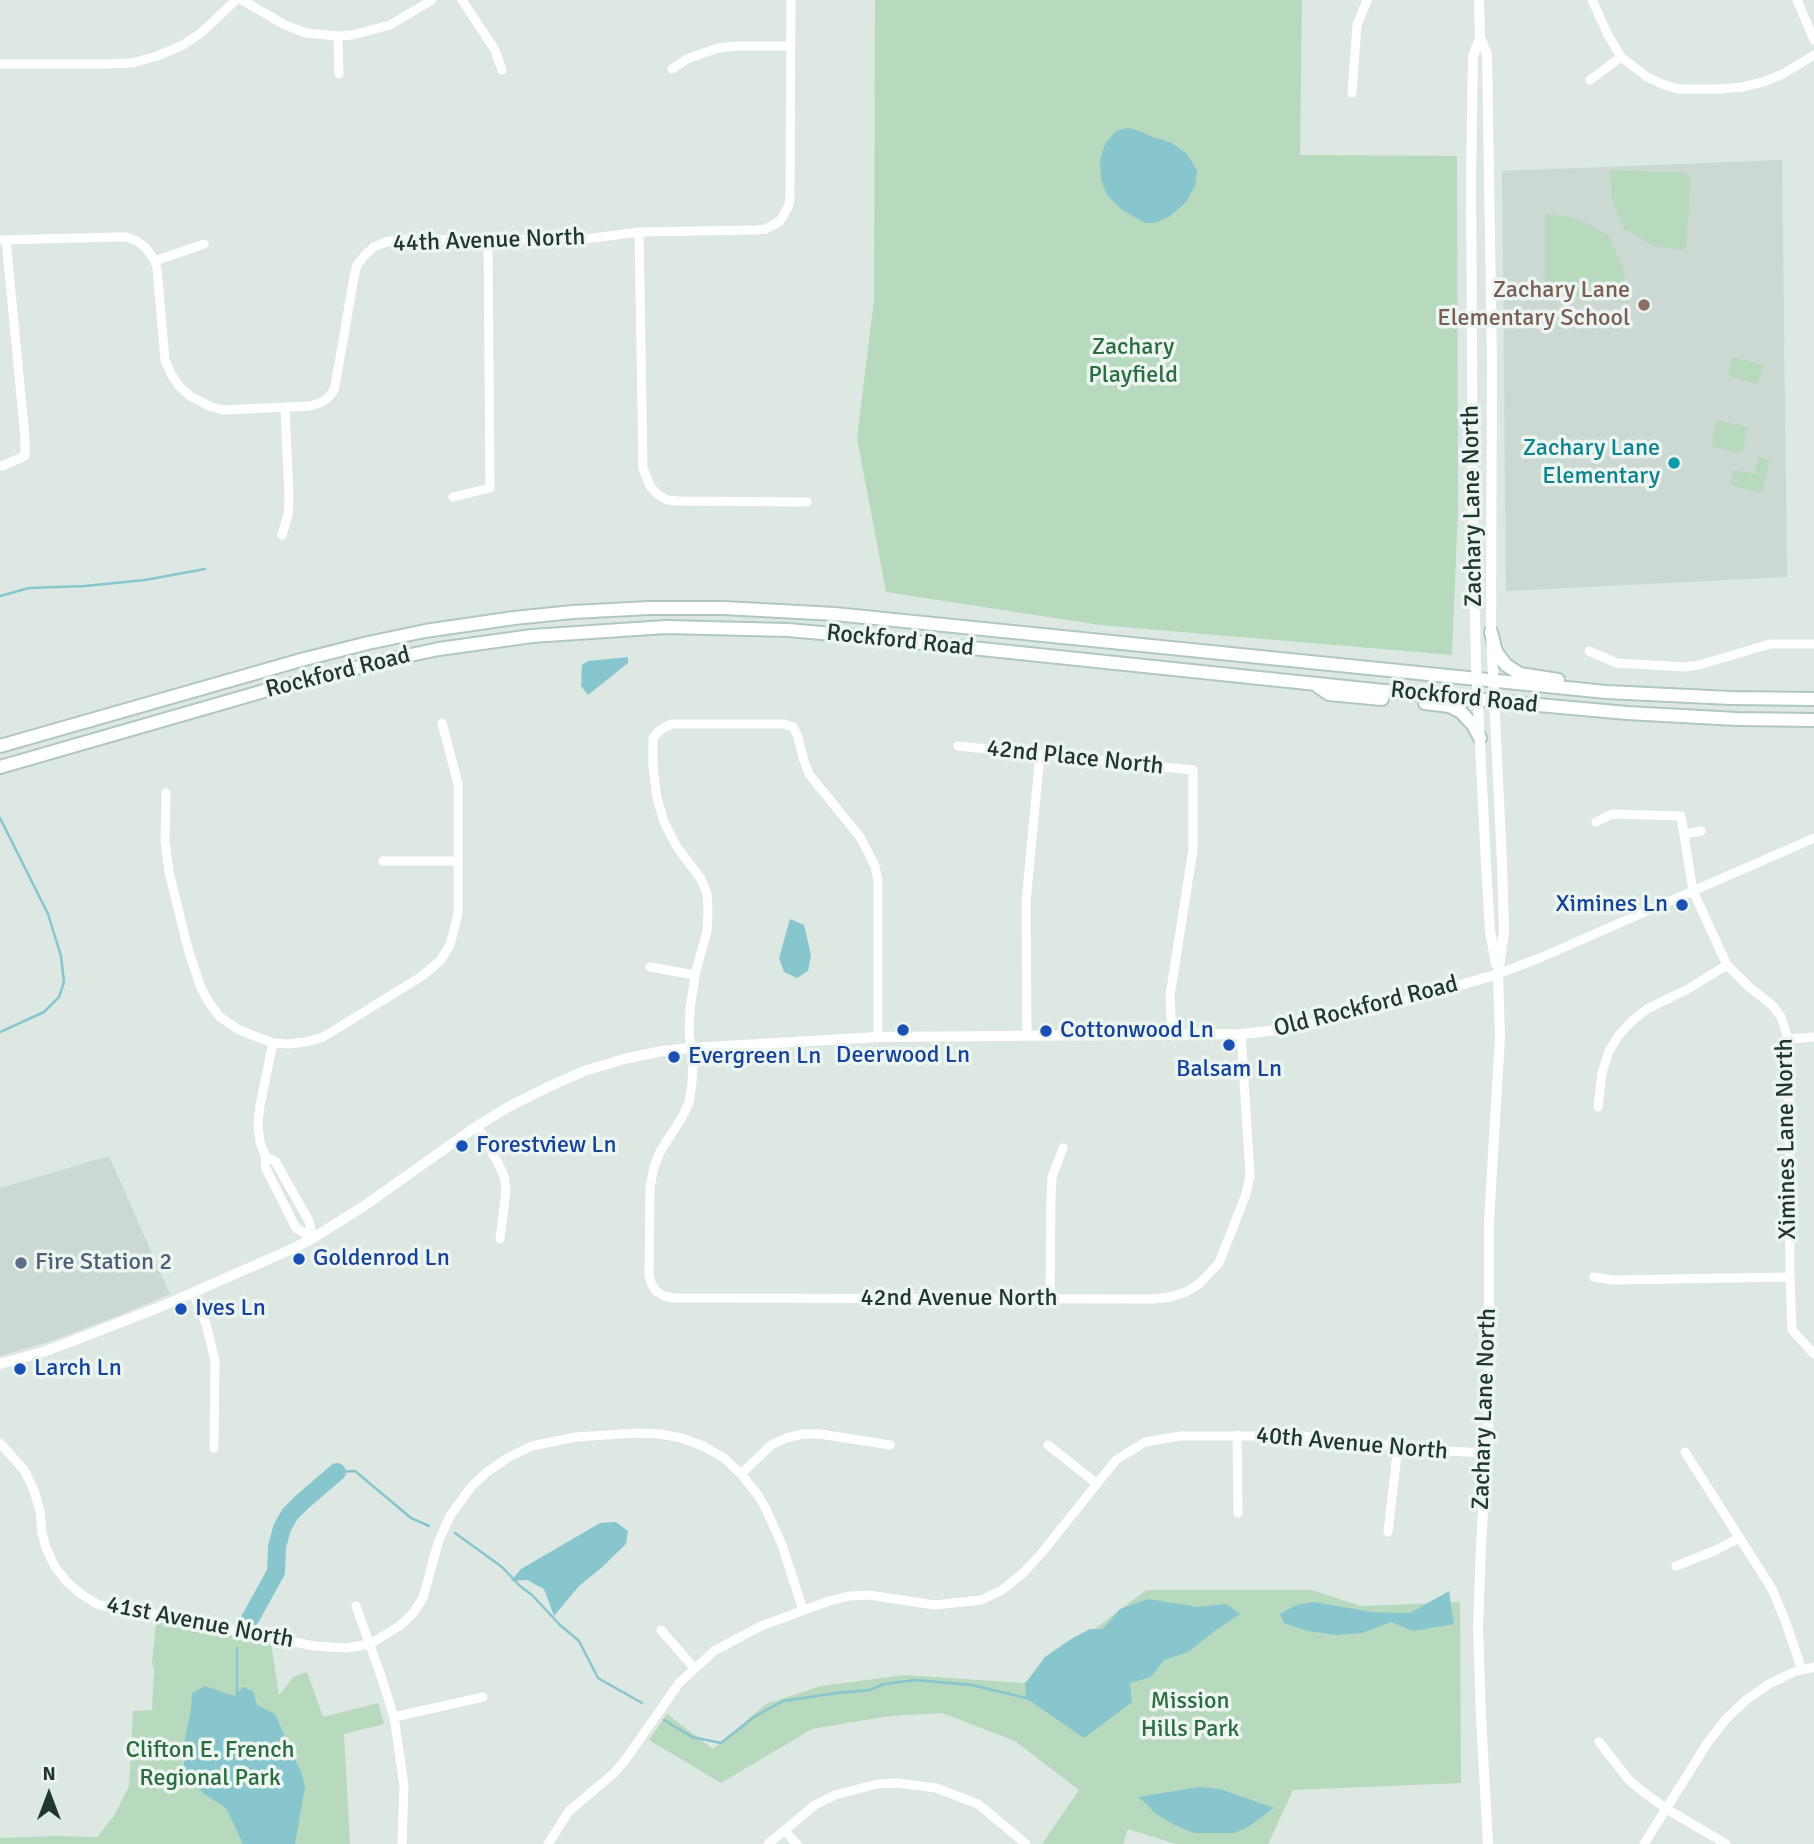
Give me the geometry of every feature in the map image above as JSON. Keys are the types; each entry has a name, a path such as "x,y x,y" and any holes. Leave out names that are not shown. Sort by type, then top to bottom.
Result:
{"main road":[{"name":"Rockford Road","path":"0,746 288,663 379,640 513,618 649,608 724,608 835,614 1606,692 1719,698 1814,699"},
{"name":"Rockford Road","path":"0,767 359,666 460,646 532,636 666,627 788,630 1495,702 1682,717 1814,720"},
{"path":"1491,632 1496,652 1506,665 1520,674 1606,692"},
{"path":"1313,682 1329,694 1449,706 1469,719 1480,738"}],"street":[{"path":"0,64 132,63 181,46 201,33 236,0"},
{"path":"242,0 285,25 306,33 338,36 352,36 390,25 432,0"},
{"path":"462,0 495,50 502,70"},
{"path":"672,68 718,48 790,46 791,0"},
{"path":"1352,93 1357,25 1367,0"},
{"name":"Zachary Lane North","path":"1479,0 1480,38 1487,54 1490,172 1491,632 1504,932 1498,974"},
{"path":"1592,0 1621,57 1647,77 1678,89 1742,87 1763,82 1783,74 1814,55"},
{"path":"1797,0 1814,40"},
{"path":"338,36 339,74"},
{"name":"Zachary Lane North","path":"1480,38 1473,55 1471,180 1476,679 1490,931 1498,974 1500,1037 1489,1221 1489,1406 1478,1628 1480,1717 1488,1844"},
{"name":"44th Avenue North","path":"155,261 166,360 179,386 190,396 223,410 310,406 320,403 334,390 357,265 374,247 386,242 586,239 639,232 756,230 776,224 786,214 789,205 790,46"},
{"path":"1590,80 1621,57"},
{"path":"639,232 643,468 650,486 667,500 807,502"},
{"path":"2,466 25,456 3,240 126,237 146,248 155,261 204,244"},
{"path":"453,497 490,488 488,240"},
{"path":"282,536 289,497 285,407"},
{"path":"1589,651 1617,663 1684,667 1770,644 1814,644"},
{"path":"166,793 165,841 169,872 188,949 201,988 225,1022 255,1038 273,1043 306,1042 323,1037 422,976 440,961 450,946 456,924 458,784 442,723"},
{"path":"691,1048 690,1010 695,975 707,931 707,894 701,879 677,847 664,822 657,798 653,738 657,732 672,724 784,724 793,727 809,774 860,837 875,866 878,881 878,1037"},
{"name":"42nd Place North","path":"958,746 1193,770 1193,849 1170,996 1172,1036"},
{"path":"1027,1035 1026,902 1040,754"},
{"path":"1596,822 1612,814 1681,816 1684,835 1701,831"},
{"name":"Ximines Lane North","path":"1684,835 1693,891 1727,965 1772,1005 1781,1017 1788,1039 1792,1330 1814,1354"},
{"name":"Old Rockford Road","path":"0,1364 75,1340 250,1269 313,1238 477,1126 546,1088 584,1071 624,1059 691,1048 878,1037 1172,1036 1241,1034 1289,1029 1356,1014 1498,974 1814,838"},
{"path":"383,861 457,861"},
{"path":"1486,864 1502,863"},
{"path":"1598,1107 1602,1073 1609,1051 1626,1028 1647,1009 1688,989 1727,965"},
{"path":"650,967 695,975"},
{"name":"42nd Avenue North","path":"691,1048 693,1064 689,1103 661,1150 654,1167 649,1196 649,1275 656,1291 664,1296 1154,1299 1185,1292 1211,1273 1224,1253 1243,1204 1250,1175 1241,1034"},
{"path":"1788,1039 1814,1037"},
{"path":"273,1043 258,1124 260,1142 266,1157 265,1167 296,1228 313,1238"},
{"path":"477,1126 504,1176 506,1190 500,1239"},
{"path":"1050,1299 1052,1178 1063,1148"},
{"path":"1594,1276 1613,1280 1790,1277"},
{"path":"193,1293 206,1324 215,1361 214,1448"},
{"name":"41st Avenue North","path":"0,1443 24,1470 34,1490 42,1534 55,1567 80,1594 97,1604 115,1609 327,1648 346,1648 370,1644 401,1625 414,1612 423,1598 438,1543 450,1516 471,1487 509,1457 532,1446 576,1437 636,1433 682,1438 704,1446 724,1458 758,1495 782,1545 803,1610"},
{"path":"741,1474 771,1445 803,1434 820,1434 890,1445"},
{"path":"1237,1435 1238,1513"},
{"name":"40th Avenue North","path":"548,1844 569,1811 613,1774 626,1759 670,1693 714,1651 761,1626 829,1601 869,1595 935,1605 981,1600 1002,1590 1040,1555 1116,1460 1145,1442 1180,1436 1320,1437 1440,1451 1486,1453"},
{"path":"1048,1445 1096,1483"},
{"path":"1388,1532 1398,1446"},
{"path":"1685,1452 1772,1589 1802,1670"},
{"path":"1676,1566 1739,1538"},
{"path":"356,1606 394,1717 404,1785 402,1844"},
{"path":"661,1630 694,1668"},
{"path":"1644,1844 1708,1742 1726,1719 1746,1700 1769,1684 1814,1667"},
{"path":"394,1717 483,1697"},
{"path":"1599,1742 1629,1780 1665,1808 1726,1844"},
{"path":"768,1844 815,1805 835,1795 877,1784 897,1783 936,1788 978,1804 1027,1844"},
{"path":"784,1830 797,1844"}],"shaded area":[{"name":"Zachary Lane Elementary School","path":"1782,160 1787,577 1506,591 1502,171"},
{"path":"109,1156 170,1294 51,1341 0,1356 0,1188"}],"green space":[{"name":"Zachary Playfield","path":"875,0 1302,0 1300,155 1457,156 1458,509 1452,655 1100,625 886,592 857,438 874,300"},
{"path":"1610,170 1686,173 1691,180 1686,251 1654,246 1625,230 1612,200"},
{"path":"1545,213 1579,219 1609,236 1623,269 1629,303 1551,293 1545,288"},
{"path":"1733,357 1763,365 1758,384 1728,376"},
{"path":"1717,420 1748,427 1743,450 1738,453 1714,447 1712,442"},
{"path":"1758,457 1770,460 1762,493 1730,485 1734,470 1754,474"},
{"name":"Mission Hills Park","path":"1146,1590 1312,1590 1361,1606 1460,1602 1461,1783 1293,1790 1268,1844 1176,1844 1128,1829 1123,1844 1042,1844 1079,1790 1015,1741 942,1713 889,1716 812,1729 721,1783 649,1740 667,1714 713,1749 766,1704 821,1686 904,1675 1024,1683"},
{"name":"Clifton E. French Regional Park","path":"156,1622 271,1643 279,1695 293,1677 307,1672 323,1717 378,1703 384,1724 344,1734 350,1844 0,1844 0,1838 97,1837 114,1816 129,1786 133,1711 152,1710 152,1663"}],"water":[{"path":"1128,128 1170,142 1186,153 1197,170 1195,186 1186,202 1170,216 1155,223 1145,223 1122,210 1107,195 1101,180 1100,160 1105,144 1116,131"},
{"path":"628,657 628,663 588,695 581,686 582,665 588,661"},
{"path":"790,919 804,925 811,955 808,971 797,978 784,972 779,958"},
{"path":"616,1522 628,1531 626,1544 579,1586 554,1616 544,1589 527,1580 511,1581 521,1569 600,1523"},
{"path":"1449,1591 1454,1624 1413,1631 1391,1622 1362,1633 1336,1635 1308,1631 1284,1623 1280,1614 1296,1605 1314,1602 1372,1612 1410,1613"},
{"path":"1148,1599 1198,1607 1226,1604 1240,1614 1188,1652 1164,1660 1151,1677 1130,1683 1132,1702 1084,1738 1026,1698 1025,1684 1045,1657 1090,1629 1103,1629 1120,1609"},
{"path":"205,1686 234,1696 243,1687 253,1691 257,1705 275,1714 305,1786 295,1844 243,1844 226,1808 203,1793 184,1771 184,1743 192,1693"},
{"path":"1199,1787 1220,1789 1274,1808 1248,1827 1234,1833 1194,1833 1156,1814 1139,1797"}],"waterway":[{"path":"0,596 29,588 145,580 205,569"},
{"path":"0,818 48,914 61,956 64,982 59,997 44,1012 0,1032"},
{"path":"337,1472 355,1471 411,1518 429,1526"},
{"path":"250,1619 276,1572 277,1547 282,1528 290,1514 337,1472"},
{"path":"455,1533 502,1567 579,1641 598,1678 642,1703"},
{"path":"237,1648 237,1697"},
{"path":"664,1720 692,1737 721,1743 754,1717 783,1701 870,1690 884,1684 915,1680 972,1685 1028,1697"}],"place":[{"name":"Zachary Lane Elementary School","path":"1644,305"},
{"name":"Zachary Lane Elementary","path":"1674,463"},
{"name":"Ximines Ln","path":"1682,905"},
{"name":"Deerwood Ln","path":"903,1030"},
{"name":"Cottonwood Ln","path":"1046,1031"},
{"name":"Balsam Ln","path":"1229,1045"},
{"name":"Evergreen Ln","path":"674,1057"},
{"name":"Forestview Ln","path":"462,1146"},
{"name":"Goldenrod Ln","path":"299,1259"},
{"name":"Fire Station 2","path":"21,1263"},
{"name":"Ives Ln","path":"181,1309"},
{"name":"Larch Ln","path":"20,1369"}]}
